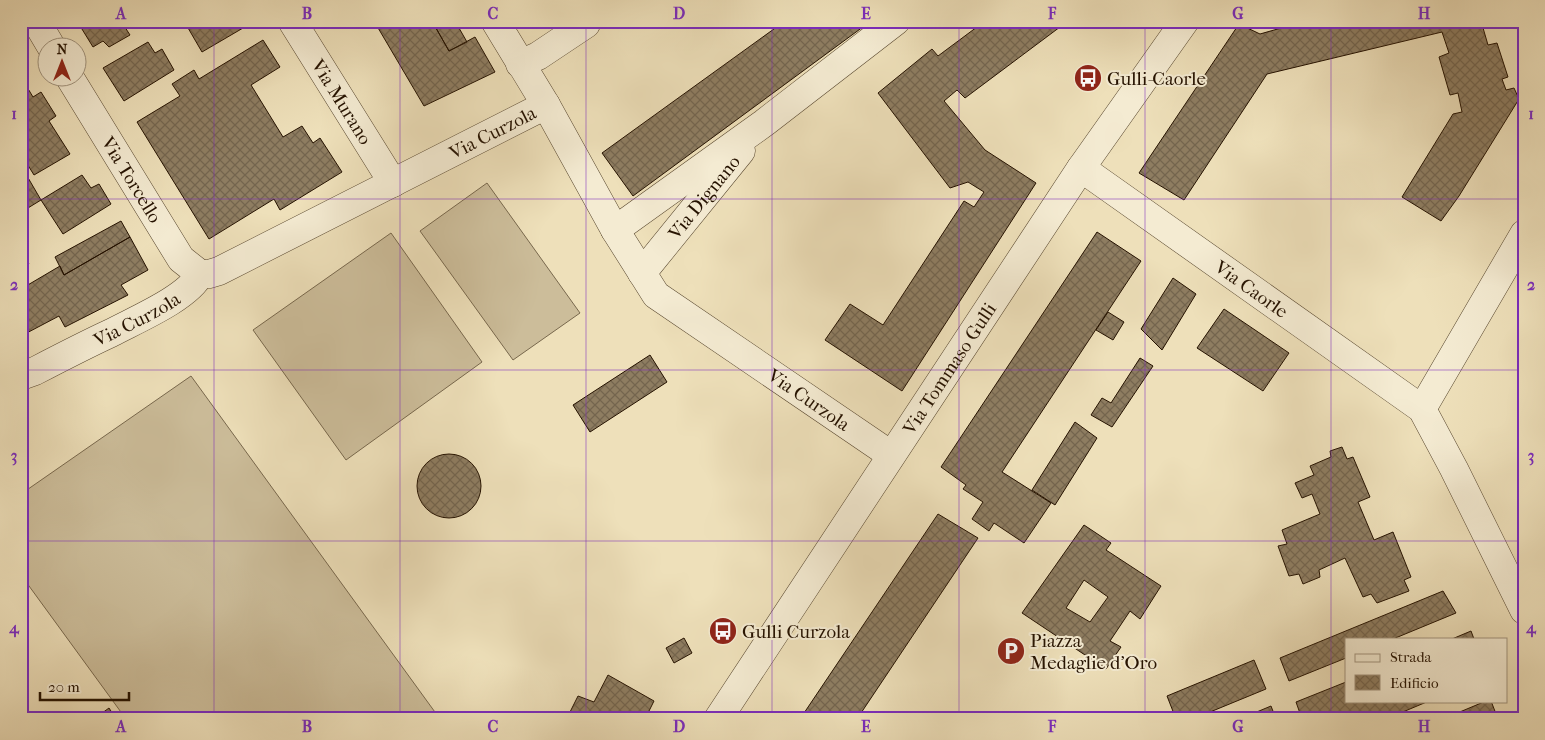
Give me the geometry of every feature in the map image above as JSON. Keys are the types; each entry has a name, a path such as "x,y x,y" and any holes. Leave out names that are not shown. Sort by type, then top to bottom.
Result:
{"street":[{"path":"36,21 46,38"},
{"name":"Via Murano","path":"292,21 393,183"},
{"path":"496,21 533,84"},
{"path":"533,84 538,56 586,24 584,21"},
{"name":"Via Dignano","path":"615,230 764,123 896,21"},
{"name":"Via Tommaso Gulli","path":"718,719 1080,168 1185,21"},
{"name":"Via Curzola","path":"21,376 43,367 162,306 185,291 197,280 200,274 219,271 393,183 533,84 615,230 656,296 891,455"},
{"name":"Via Torcello","path":"76,88 181,259 200,274"},
{"name":"Via Dignano","path":"642,273 764,123"},
{"name":"Via Caorle","path":"1080,168 1422,409 1524,610"},
{"path":"1422,409 1524,234"}],"shaded area":[{"path":"487,183 580,313 513,360 420,231"},
{"path":"391,233 482,362 346,460 253,330"},
{"path":"191,376 440,719 126,719 21,575 21,494"}],"building":[{"path":"77,21 121,21 130,35 109,47 103,41 93,47"},
{"path":"184,21 255,21 202,52"},
{"path":"374,21 432,21 449,51 475,37 495,72 424,106"},
{"path":"432,21 455,21 467,42 449,51"},
{"path":"785,21 871,21 633,196 602,153"},
{"path":"985,21 1068,21 965,98 957,90 944,101 985,150 1036,183 902,391 825,340 850,304 883,325 964,201 974,207 984,192 968,182 950,188 878,93 932,49 938,56"},
{"path":"1306,21 1481,21 1488,45 1497,43 1508,77 1502,79 1506,90 1514,88 1519,99 1459,196 1441,221 1402,197 1453,114 1462,112 1458,93 1450,95 1439,57 1449,53 1442,32 1267,74 1184,200 1139,173 1239,24 1260,34"},
{"path":"263,40 280,67 251,85 283,137 302,126 313,143 320,138 342,172 280,210 274,199 209,239 137,122 180,96 172,84 194,70 199,79"},
{"path":"148,42 155,53 162,49 174,70 124,101 103,68"},
{"path":"27,87 33,97 41,92 56,116 49,121 70,154 34,175 21,154 21,91"},
{"path":"82,175 91,188 99,184 111,204 63,234 41,200"},
{"path":"27,176 41,200 23,211 21,208 21,179"},
{"path":"121,221 130,237 64,275 55,257"},
{"path":"1097,232 1141,261 1002,472 1051,503 1024,543 994,523 989,531 972,519 983,502 963,489 966,485 941,467"},
{"path":"130,237 148,270 121,285 128,295 65,327 59,316 21,336 21,289 60,266 64,275"},
{"path":"21,252 29,264 21,269"},
{"path":"1173,278 1196,294 1162,350 1141,329"},
{"path":"1224,309 1289,353 1263,391 1197,348"},
{"path":"1108,312 1124,322 1113,340 1096,330"},
{"path":"650,355 667,382 590,432 573,405"},
{"path":"1140,358 1153,366 1112,427 1091,415 1102,398 1111,403"},
{"path":"1075,422 1097,438 1055,505 1032,490"},
{"path":"1342,447 1347,459 1353,457 1370,497 1358,502 1374,540 1393,532 1411,577 1404,580 1409,591 1377,603 1371,594 1363,597 1345,558 1319,570 1320,577 1303,584 1299,574 1289,576 1278,546 1287,544 1282,530 1320,514 1312,494 1302,498 1295,483 1314,475 1310,466 1331,457 1330,451"},
{"path":"449,454 467,460 475,468 481,486 475,504 467,512 449,518 431,512 423,504 417,486 423,468 431,460"},
{"path":"938,514 978,538 857,719 800,719"},
{"path":"1084,525 1111,543 1106,550 1161,586 1140,619 1130,611 1110,641 1121,647 1106,669 1022,613","holes":["1084,580 1108,597 1090,622 1066,608"]},
{"path":"1443,591 1456,613 1395,638 1345,638 1345,658 1289,681 1280,658"},
{"path":"1471,631 1474,638 1454,638"},
{"path":"684,638 692,653 674,663 666,648"},
{"path":"1254,660 1266,689 1193,719 1176,719 1167,696"},
{"path":"608,675 654,701 645,719 567,718 578,696 594,702"},
{"path":"1345,682 1345,702 1427,702 1386,719 1302,719 1296,702"},
{"path":"1484,702 1491,702 1498,719 1443,719"},
{"path":"1271,706 1276,719 1240,719"},
{"path":"109,708 116,719 94,719"},
{"path":"21,709 28,719 21,719"}],"place":[{"name":"Gulli-Caorle","path":"1088,78"},
{"name":"Gulli Curzola","path":"723,631"},
{"name":"Piazza Medaglie d'Oro","path":"1011,651"}]}
